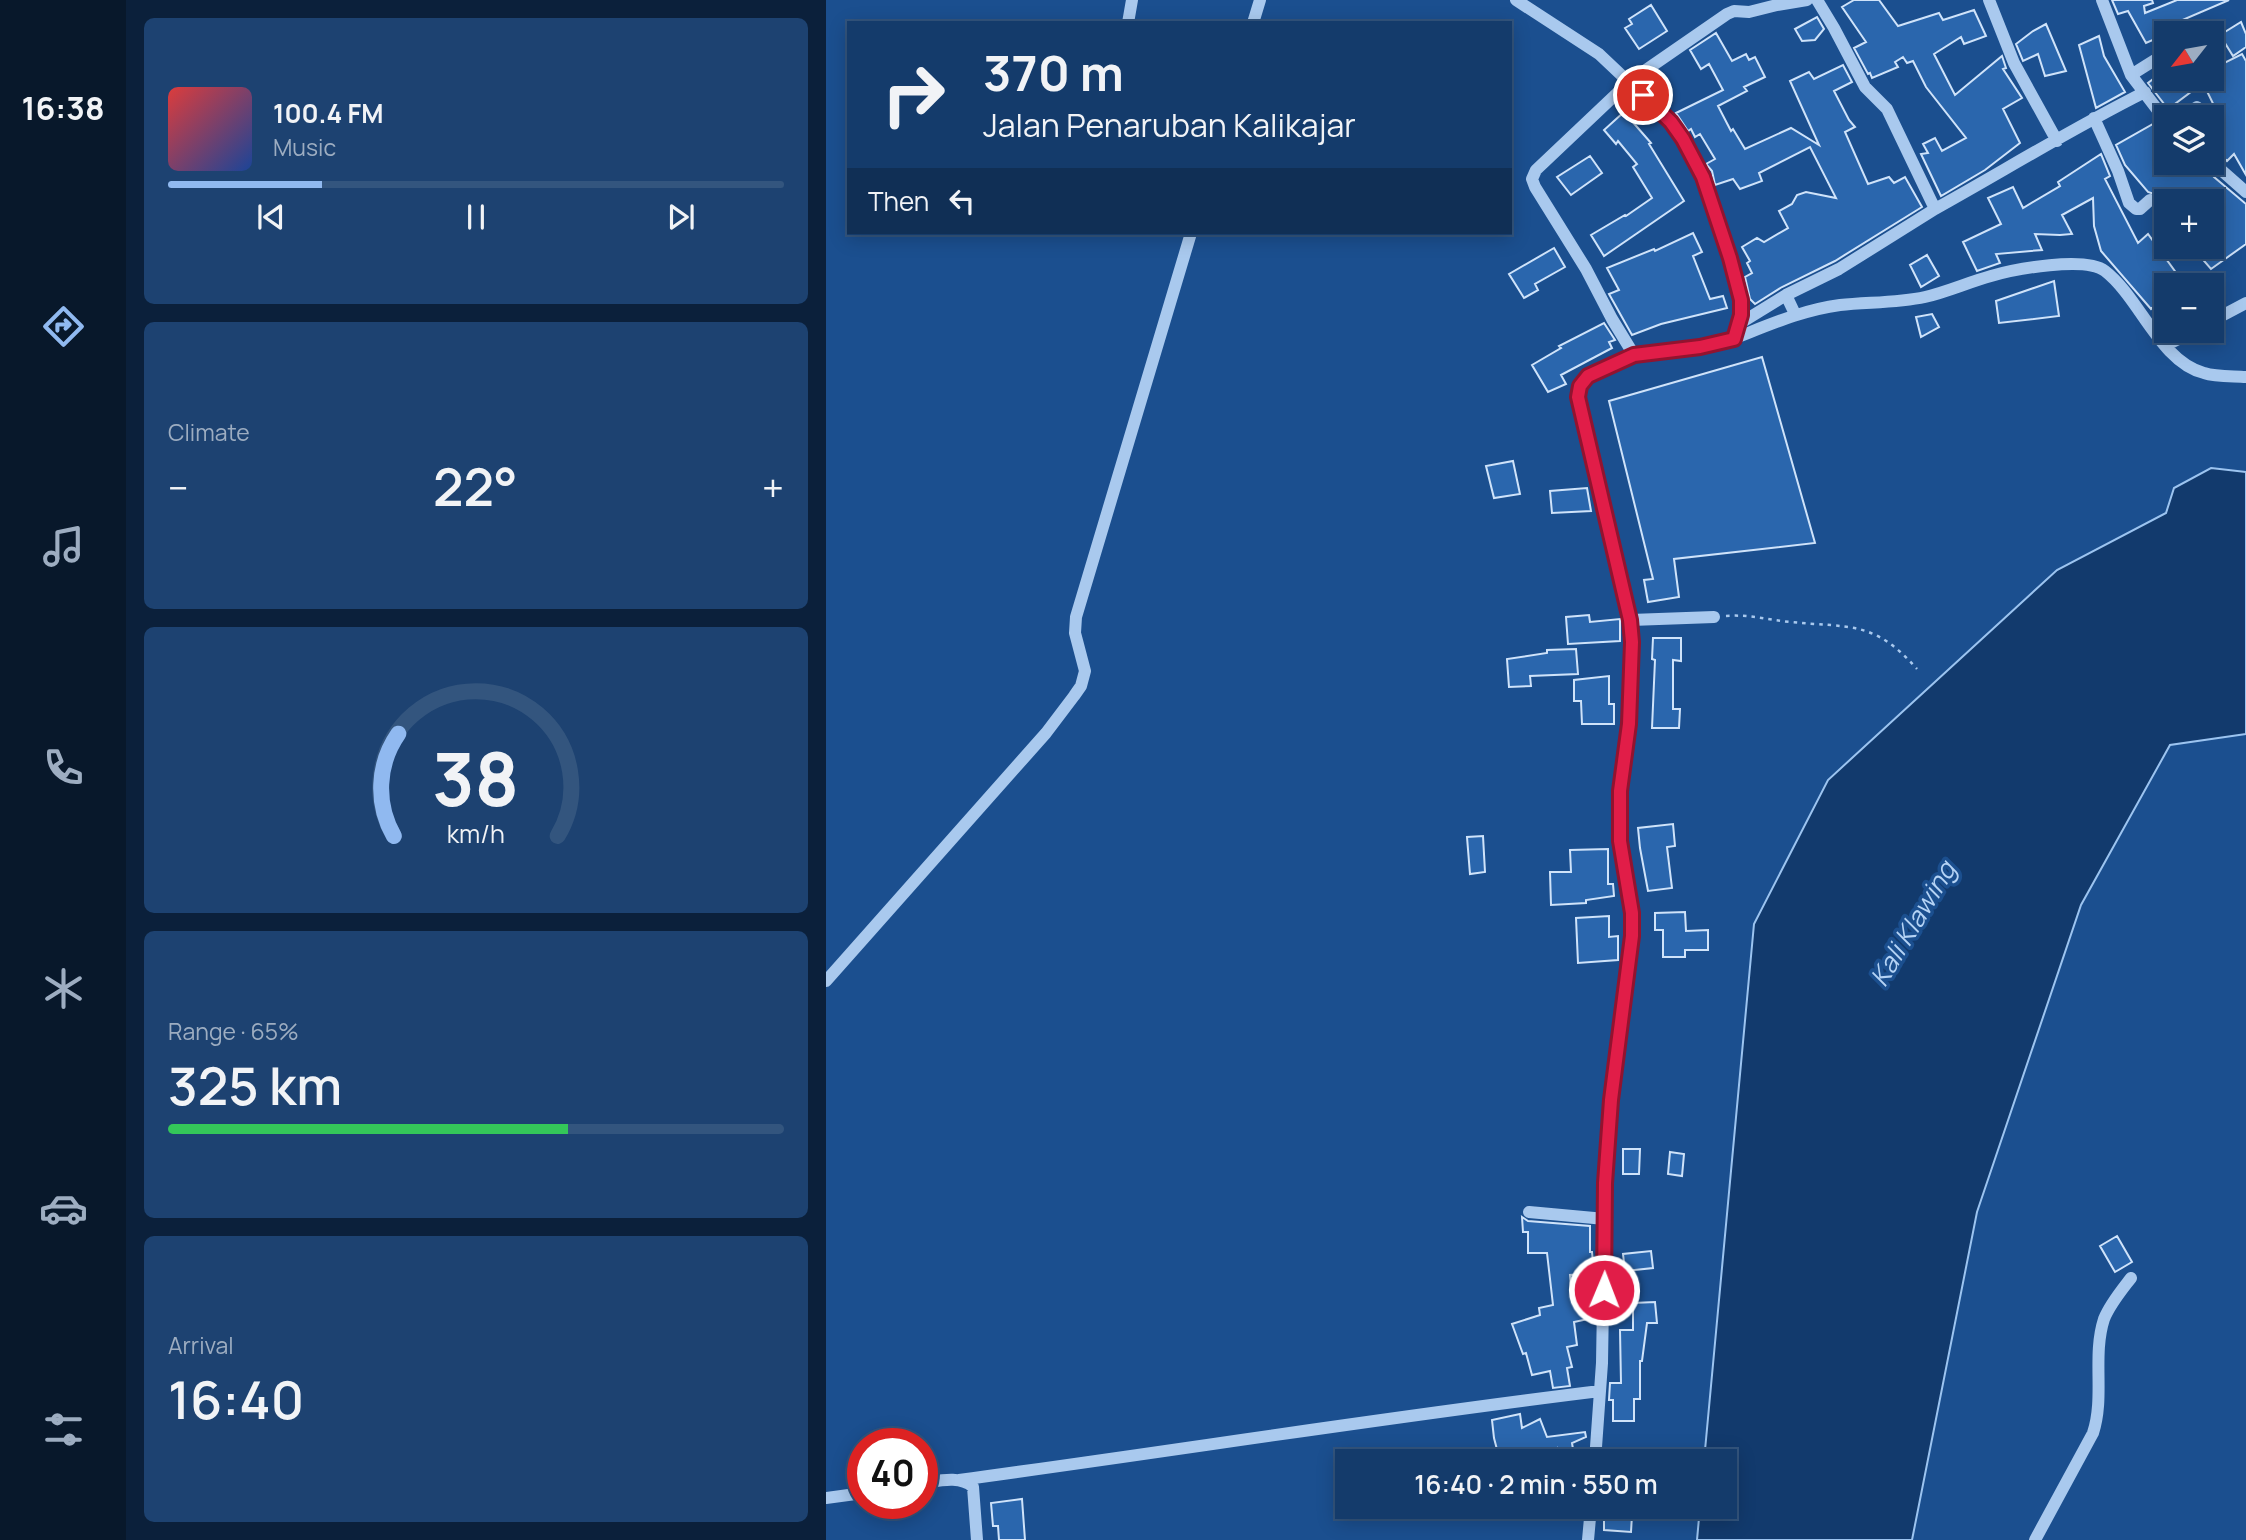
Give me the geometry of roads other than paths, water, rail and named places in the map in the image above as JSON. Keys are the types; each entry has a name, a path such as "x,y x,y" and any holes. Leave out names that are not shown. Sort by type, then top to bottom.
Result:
{"street":[{"path":"1128,21 1132,0"},
{"path":"1254,21 1260,0"},
{"path":"1516,0 1599,54 1671,122 1683,139 1703,177 1737,280 1741,300 1739,324 1734,339"},
{"path":"1634,355 1532,179 1536,170 1630,81 1734,7 1750,0"},
{"path":"1734,7 1749,12 1807,0"},
{"path":"1818,0 1865,87 1887,109 1935,209"},
{"path":"1989,0 2014,63 2057,141"},
{"path":"2102,0 2132,75 2154,105"},
{"path":"2132,75 2154,61"},
{"path":"1739,324 1786,295 1839,269 1935,209 2094,118 2145,92"},
{"path":"2094,118 2129,203 2140,209 2150,200"},
{"path":"2224,173 2246,192"},
{"path":"826,981 1046,733 1081,686 1085,671 1075,633 1076,617 1190,235"},
{"path":"1596,1449 1611,1100 1632,936 1632,913 1620,841 1620,791 1629,724 1632,642 1630,620 1578,397 1580,386 1588,376 1634,355 1700,347 1734,339 1795,314 1840,305 1924,297 1993,275 2066,263 2085,264 2104,270 2132,300 2165,346 2189,368 2205,374 2246,377"},
{"path":"1786,295 1795,314"},
{"path":"2224,315 2246,303"},
{"path":"2165,346 2171,343"},
{"path":"1630,620 1714,617"},
{"path":"1529,1212 1605,1219"},
{"path":"2035,1540 2093,1433 2098,1418 2099,1339 2109,1308 2131,1278"},
{"path":"938,1482 1600,1391"},
{"path":"959,1480 968,1482 973,1487 977,1540"},
{"path":"826,1498 847,1495"},
{"path":"1588,1540 1590,1519"}],"water":[{"name":"Kali Klawing","path":"2211,468 2246,472 2246,734 2170,745 2081,905 1977,1212 1912,1540 1697,1540 1699,1519 1737,1519 1737,1449 1705,1449 1754,924 1828,780 2057,570 2166,513 2174,488"}]}
